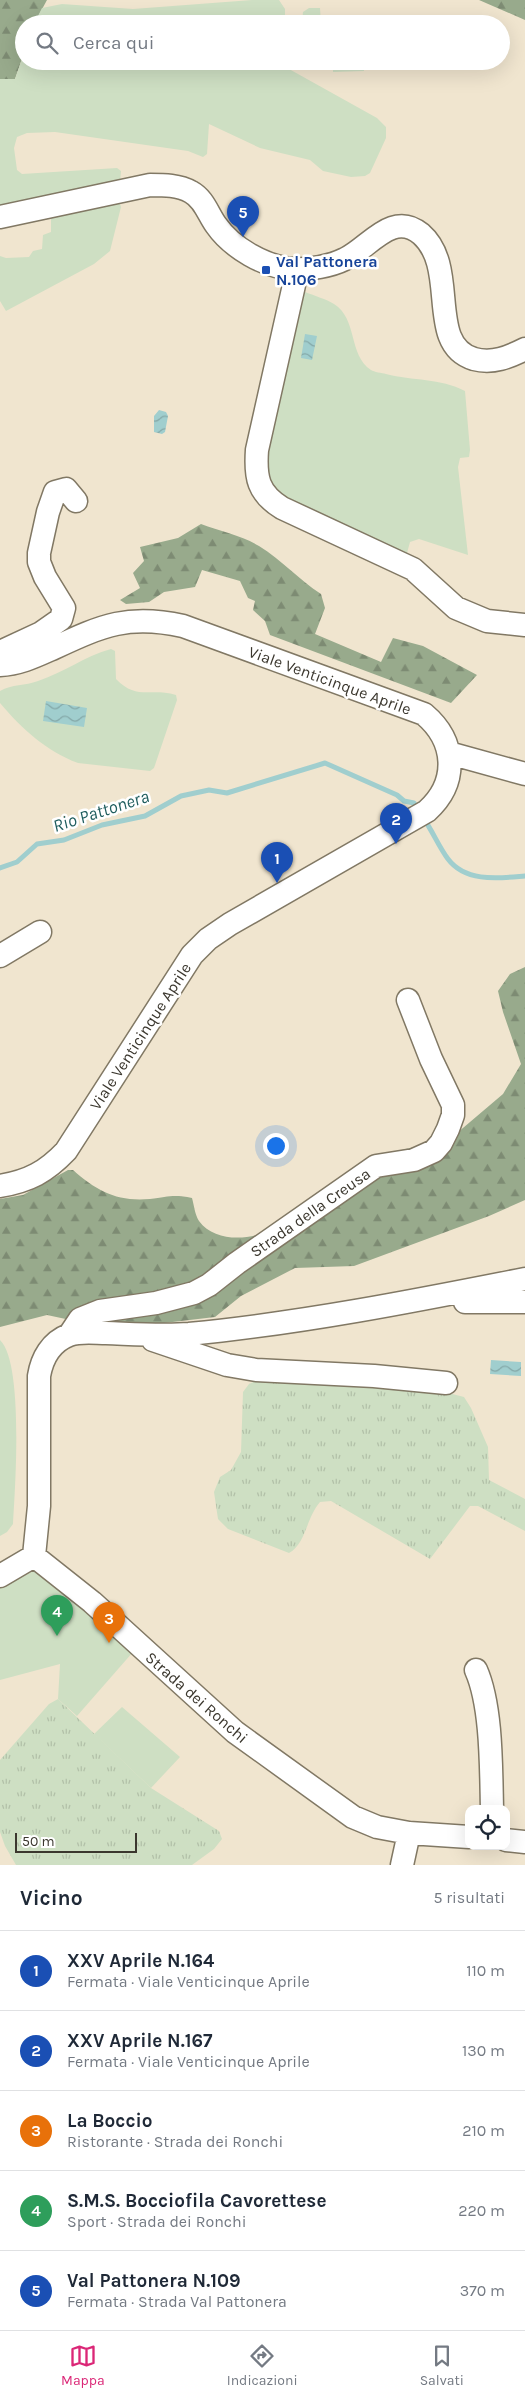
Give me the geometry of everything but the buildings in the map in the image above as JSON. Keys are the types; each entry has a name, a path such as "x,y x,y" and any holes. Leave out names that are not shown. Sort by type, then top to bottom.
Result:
{"street":[{"path":"0,217 150,186 170,186 191,192 201,200 216,226 231,242 255,257 293,269 313,268 345,259 389,228 409,227 420,233 430,245 438,260 442,276 447,327 450,341 457,350 471,358 491,360 506,359 525,349"},
{"path":"293,269 294,285 258,450 257,474 263,493 282,508 413,569 456,608 487,621 525,626"},
{"path":"0,652 41,633 62,619 64,608 41,568 39,553 55,492 66,489 76,501"},
{"name":"Viale Venticinque Aprile","path":"0,665 25,661 98,628 133,621 161,621 183,626 424,714 436,724 448,753 449,774 445,790 420,815 230,924 208,939 192,955 168,990 66,1151 52,1166 35,1176 0,1186"},
{"path":"448,753 525,774"},
{"path":"0,956 40,932"},
{"name":"Strada della Creusa","path":"34,1556 39,1506 40,1366 52,1347 70,1334 80,1319 94,1313 194,1293 209,1285 376,1166 414,1160 434,1151 441,1143 453,1115 453,1105 431,1059 408,1000"},
{"path":"70,1334 171,1335 205,1332 312,1318 432,1298 525,1279"},
{"path":"432,1298 457,1302 525,1302"},
{"path":"131,1334 239,1367 446,1383"},
{"path":"0,1576 34,1556"},
{"name":"Strada dei Ronchi","path":"34,1556 92,1602 210,1711 266,1756 353,1817 377,1827 408,1834 464,1835"},
{"path":"476,1670 482,1683 488,1726 492,1805"},
{"path":"402,1865 408,1834"},
{"path":"510,1840 525,1842"}],"green space":[{"path":"0,0 47,0 39,15 15,15 15,70 18,70 15,79 0,79"},
{"path":"252,0 279,0 285,9 285,15 38,15 42,8 62,4 133,9"},
{"path":"479,0 525,0 525,20"},
{"path":"309,8 320,8 320,15 303,15 303,12"},
{"path":"18,70 291,70 377,118 386,127 386,138 370,173 365,176 351,177 323,171 310,160 260,148 209,124 207,154 203,157 188,151 55,132 27,133 17,137 14,148 17,170 22,174 117,168 121,171 120,182 0,209 0,79 15,79"},
{"path":"333,70 364,71 333,72"},
{"path":"119,201 121,207 110,251 94,264 6,311 0,301 0,256 6,258 29,257 33,251 42,249 43,235 51,232 51,213"},
{"path":"305,292 331,302 342,311 347,319 359,355 371,370 446,384 465,391 470,450 469,457 460,458 458,467 468,555 419,539 410,542 407,553 404,553 285,499 267,479 266,452 303,293"},
{"path":"201,524 253,542 321,594 325,608 315,634 381,662 393,638 423,646 477,675 451,703 270,635 265,621 253,610 255,601 248,598 240,581 202,570 195,587 164,592 149,602 126,604 120,600 140,588 133,573 144,561 140,547 178,538"},
{"path":"111,649 115,651 116,679 124,686 137,692 176,695 177,700 154,768 150,771 78,763 66,758 35,738 0,703 0,691 47,678"},
{"path":"525,967 525,1200 489,1216 354,1266 295,1268 241,1296 215,1317 130,1327 89,1324 47,1315 0,1327 0,1199 23,1195 68,1170 73,1170 99,1189 117,1197 127,1199 175,1196 192,1198 199,1221 204,1227 218,1235 234,1238 257,1235 374,1159 397,1151 450,1139 503,1094 521,1064 503,1012 498,991 510,974"},
{"path":"0,1340 8,1353 12,1374 15,1399 16,1456 13,1524 7,1532 0,1536"},
{"path":"261,1378 433,1389 464,1397 471,1408 488,1447 489,1480 525,1499 525,1531 478,1506 470,1506 430,1559 331,1501 320,1502 315,1508 303,1537 295,1549 289,1553 228,1529 218,1519 214,1492 220,1477 231,1470 241,1452 243,1392 249,1384"},
{"path":"38,1569 133,1652 77,1716 58,1699 60,1664 0,1680 0,1587"},
{"path":"58,1699 151,1788 219,1831 222,1839 214,1849 192,1865 16,1865 5,1846 0,1832 0,1760 49,1704"},
{"path":"122,1707 180,1757 151,1788 94,1734"}],"water":[{"path":"305,334 317,336 312,360 301,358"},
{"path":"159,410 166,412 168,416 165,432 162,434 154,432 154,416"},
{"path":"46,701 87,708 84,727 43,721"},
{"path":"491,1360 521,1362 521,1376 490,1374"}],"waterway":[{"name":"Rio Pattonera","path":"0,868 17,862 37,844 64,840 102,825 145,816 181,796 209,790 227,793 325,763 397,795 404,801 414,803 418,810"},
{"name":"Rio Pattonera","path":"424,819 442,850 455,867 464,872 484,877 505,878 525,876"}],"place":[{"name":"Val Pattonera N.109","path":"243,237"},
{"name":"Val Pattonera N.106","path":"266,270"},
{"name":"XXV Aprile N.167","path":"396,844"},
{"name":"XXV Aprile N.164","path":"277,883"},
{"name":"S.M.S. Bocciofila Cavorettese","path":"57,1636"},
{"name":"La Boccio","path":"109,1643"}]}
